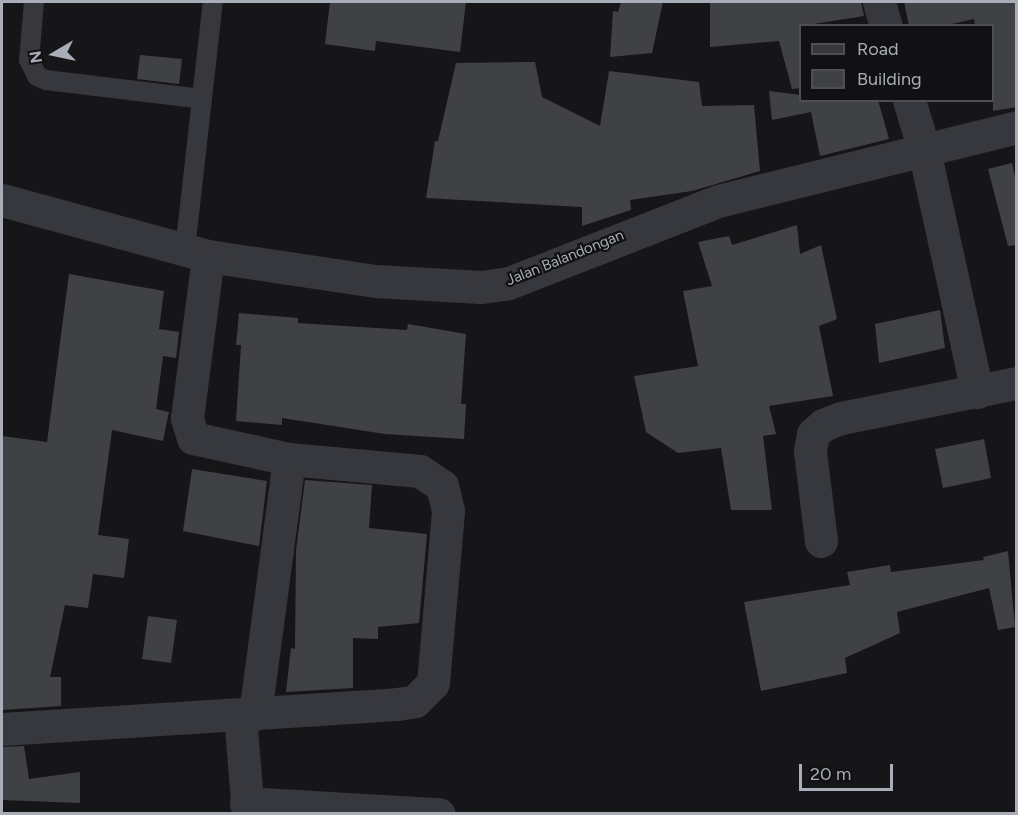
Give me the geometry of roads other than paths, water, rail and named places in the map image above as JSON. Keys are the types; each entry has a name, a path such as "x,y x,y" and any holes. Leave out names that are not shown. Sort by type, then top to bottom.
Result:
{"street":[{"path":"879,2 885,24"},
{"path":"910,102 924,150 977,392"},
{"name":"Jalan Balandongan","path":"2,200 197,253 375,281 482,287 509,283 718,201 1017,127"},
{"path":"2,729 406,702 426,693 436,673 448,511 442,486 432,475 420,471 289,459 201,443 188,429 197,253"},
{"path":"821,541 810,451 813,434 823,425 841,418 1017,383"},
{"path":"289,459 247,714 247,808 439,813"}],"lane":[{"path":"34,2 29,60 37,76 46,80 202,99"},
{"path":"197,253 202,99 213,2"}]}
